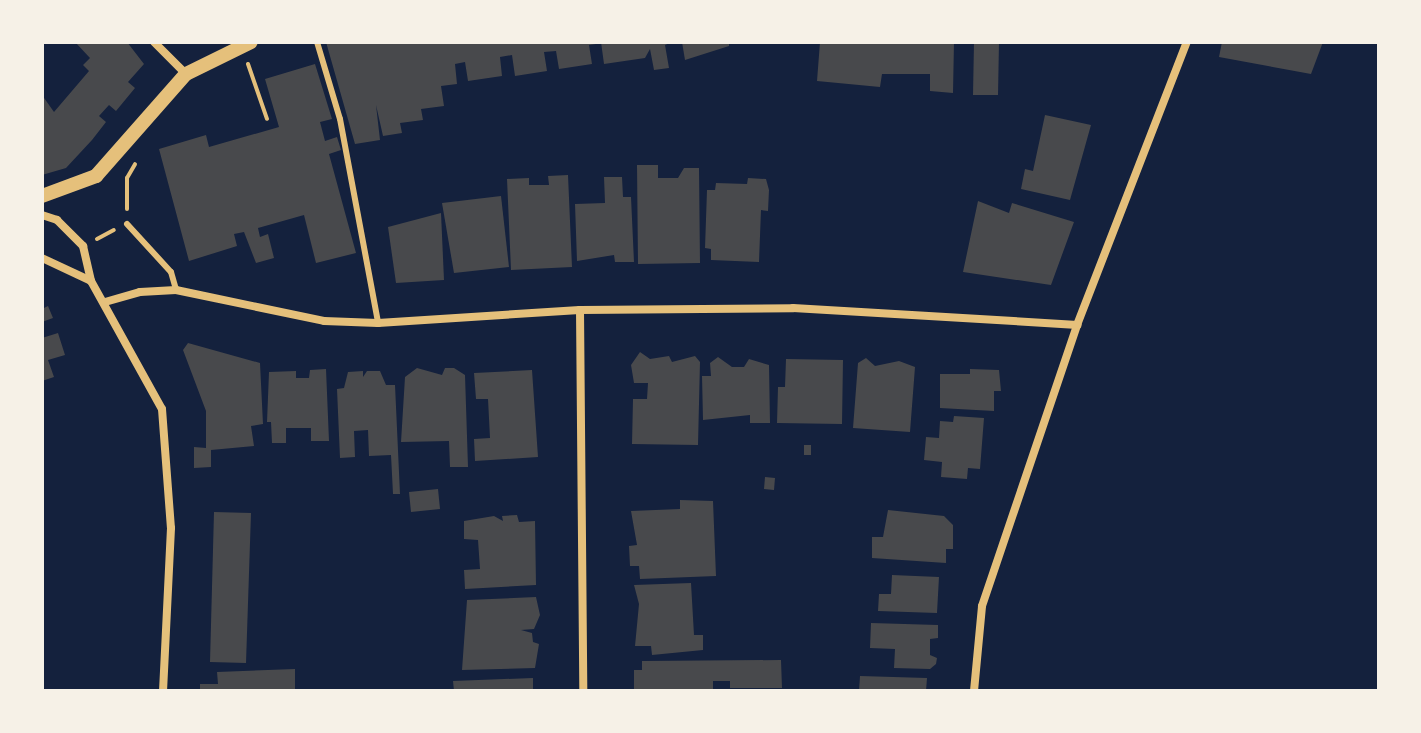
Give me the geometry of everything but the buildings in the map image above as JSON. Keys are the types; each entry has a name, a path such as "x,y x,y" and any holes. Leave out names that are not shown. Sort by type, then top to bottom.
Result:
{"street":[{"path":"154,42 186,74"},
{"path":"974,691 982,606 1077,325 1187,42"},
{"path":"42,196 96,176 186,74 247,44"},
{"path":"42,215 57,220 83,246 91,281 162,409 171,528 163,691"},
{"path":"42,258 91,281"},
{"path":"105,302 140,292 176,290 324,321 378,323 580,310 793,308 1077,325"},
{"path":"580,310 583,691"}],"lane":[{"path":"317,42 340,119 378,323"},
{"path":"127,224 171,272 176,290"}],"path":[{"path":"247,44 267,119"},
{"path":"127,224 127,178 144,148 131,133"}]}
